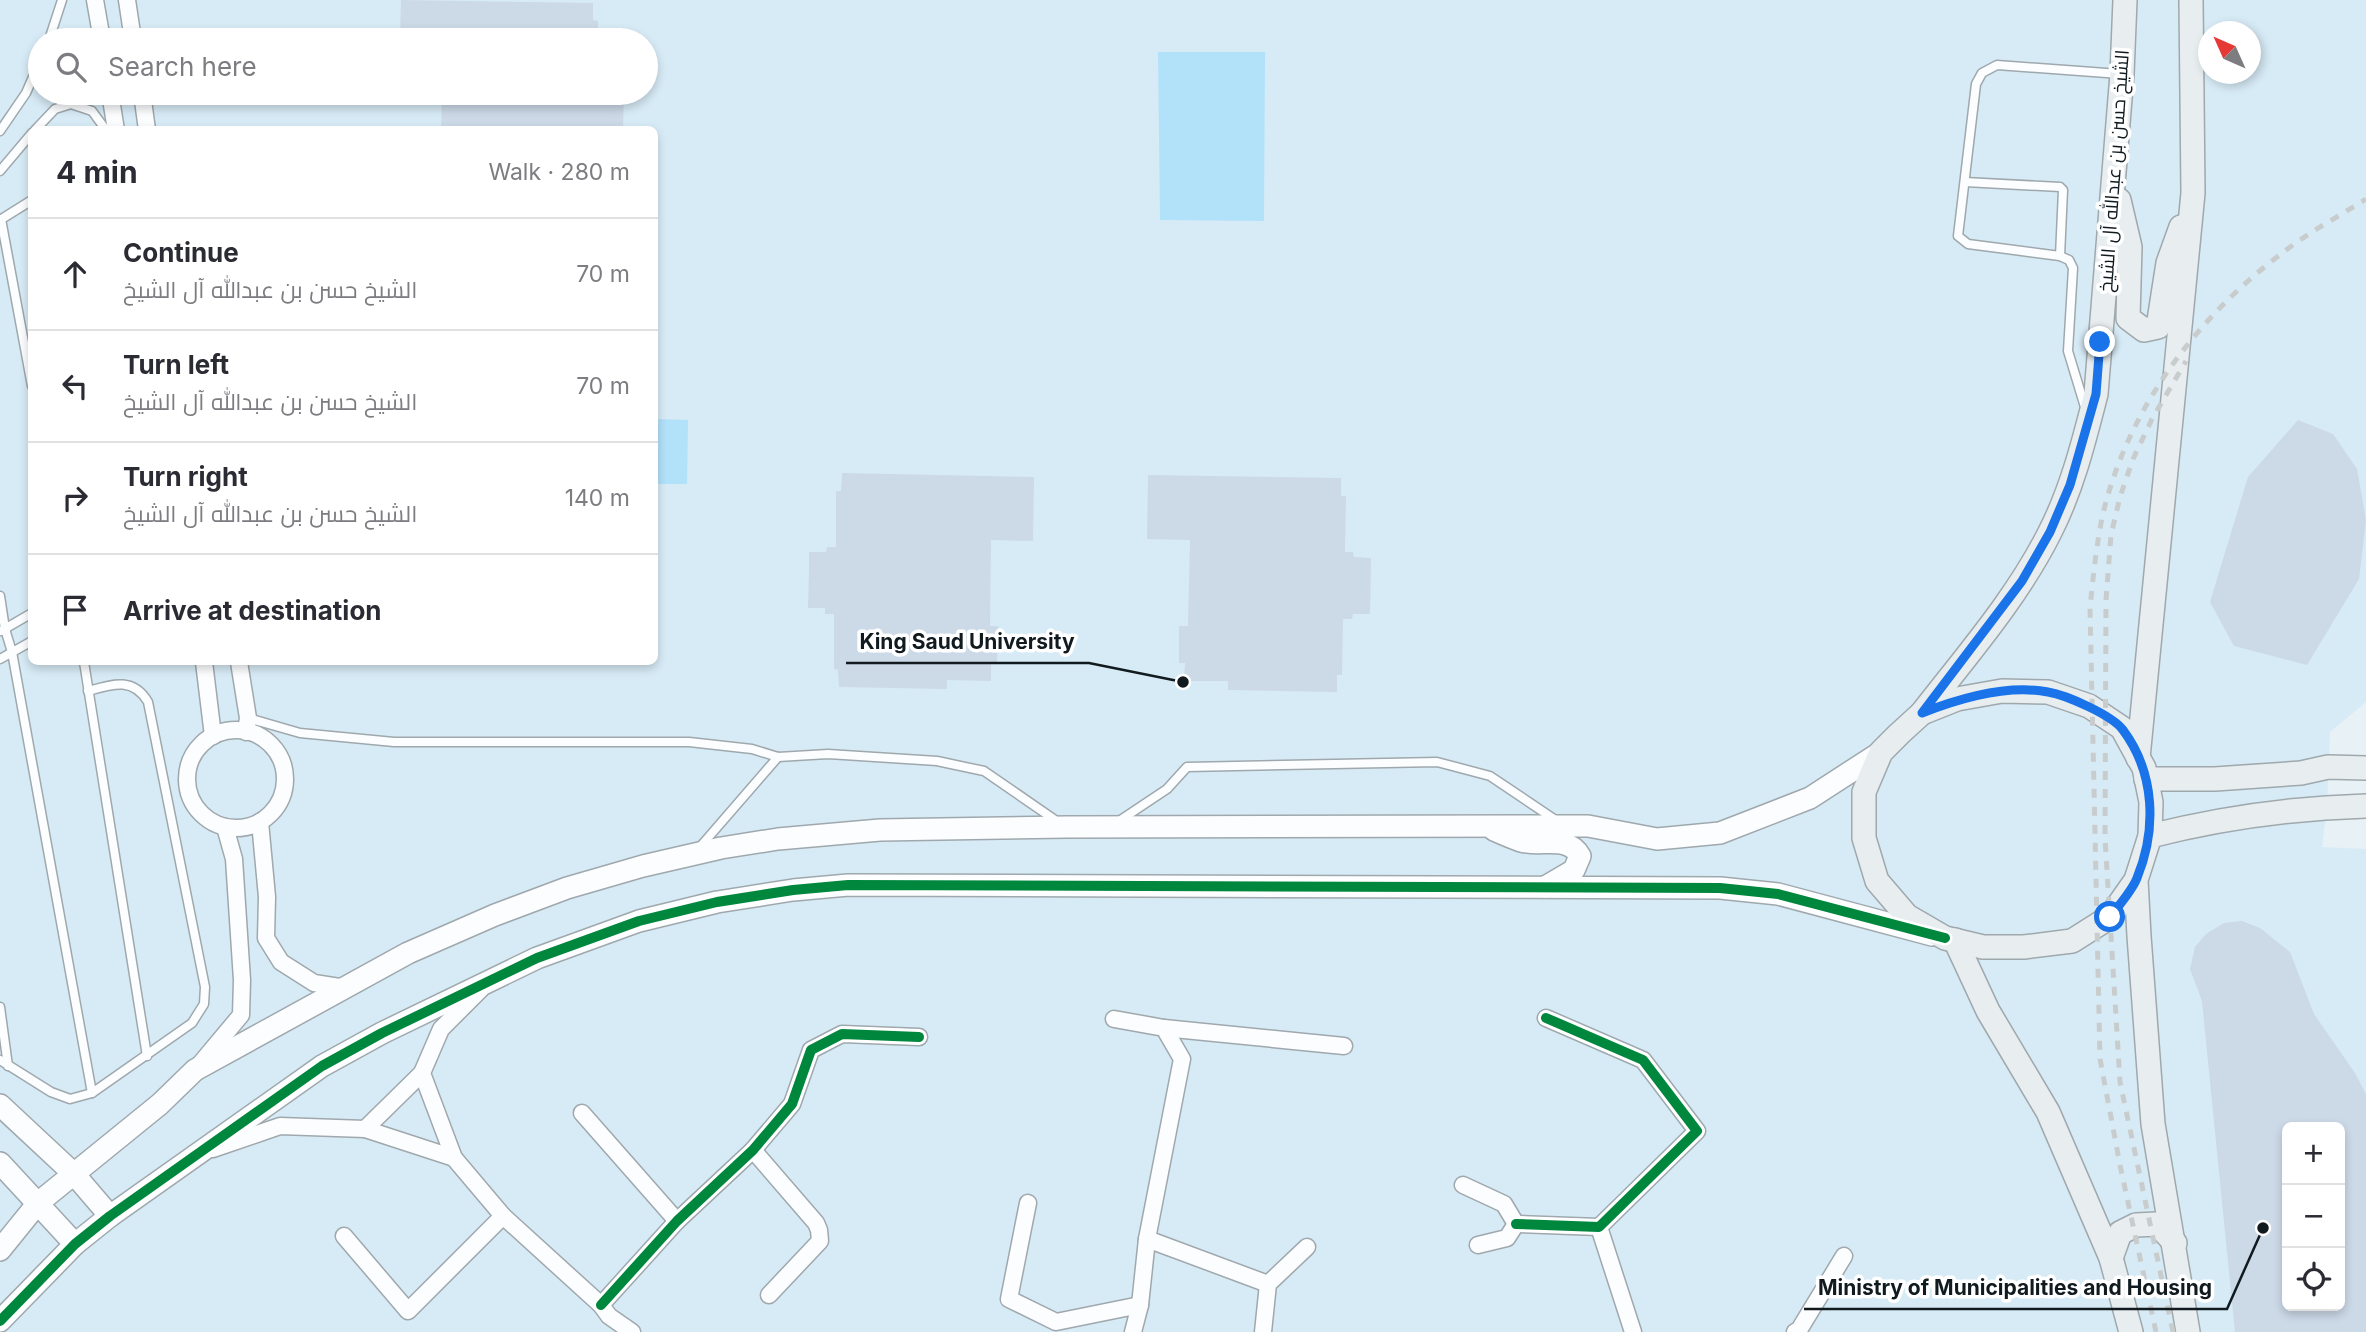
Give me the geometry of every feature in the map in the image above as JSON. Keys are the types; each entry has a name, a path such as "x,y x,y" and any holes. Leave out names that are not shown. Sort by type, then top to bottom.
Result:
{"main road":[{"name":"الشيخ حسن بن عبدالله آل الشيخ","path":"1922,713 1957,699 2002,691 2048,692 2089,706 2122,728 2142,768 2151,802 2150,836 2137,880 2110,917 2072,941 2024,947 1983,947 1950,939 1906,916 1877,881 1864,838 1864,792 1881,752 1922,713 2022,581 2050,532 2070,485 2096,394 2122,74 2125,0"},
{"name":"الشيخ حسن بن عبدالله آل الشيخ","path":"2142,768 2193,193 2191,0"},
{"path":"2114,176 2130,247 2129,318 2144,330 2158,327 2168,263 2193,193"},
{"path":"2142,768 2216,779 2301,773 2328,767 2366,753"},
{"path":"2328,767 2366,768"},
{"path":"2150,836 2205,822 2327,807 2366,806"},
{"path":"2327,807 2366,823"},
{"name":"الشيخ حسن بن عبدالله آل الشيخ","path":"2137,880 2153,1124 2188,1332"},
{"path":"1950,939 1988,1011 2048,1112 2110,1258 2131,1332"},
{"path":"2110,1258 2120,1233 2137,1224 2157,1224 2175,1243"}],"street":[{"path":"96,0 100,28"},
{"path":"127,0 131,28"},
{"path":"112,105 115,126"},
{"path":"144,105 146,126"},
{"path":"204,665 214,736"},
{"path":"239,665 247,725 273,747 285,772 284,787 279,803 260,822 246,827 225,827 200,812 189,790 188,773 191,760 204,743 214,736 247,725"},
{"path":"195,1070 408,953 495,915 566,888 693,855 778,839 833,834 892,830 1066,827 1588,826 1657,839 1720,833 1811,799 1881,752"},
{"path":"260,822 267,897 267,938 281,961 314,984 346,988"},
{"path":"1483,826 1524,842 1563,843 1576,849 1580,856 1574,870 1544,888"},
{"path":"0,1250 38,1203 160,1104 195,1070 240,1015 242,979 234,859 225,827"},
{"path":"0,1321 75,1244 110,1216 322,1066 382,1033 537,958 639,921 718,902 793,890 848,885 1675,887 1757,891 1812,902 1950,939"},
{"path":"365,1129 422,1073 441,1029 490,980"},
{"path":"1516,1224 1598,1227 1697,1131 1643,1060 1546,1018"},
{"path":"1114,1019 1164,1028 1344,1046"},
{"path":"1133,1332 1140,1305 1147,1239 1182,1059 1164,1028"},
{"path":"601,1305 677,1221 753,1150 792,1104 811,1050 842,1034 919,1037"},
{"path":"422,1073 454,1158 503,1216 601,1305 609,1316 632,1332"},
{"path":"0,1105 74,1174 110,1216"},
{"path":"582,1113 677,1221"},
{"path":"199,1153 280,1126 365,1129 454,1158"},
{"path":"753,1150 811,1216 820,1235 820,1241 769,1295"},
{"path":"0,1163 75,1244"},
{"path":"1463,1185 1504,1204 1516,1224"},
{"path":"1028,1203 1009,1299 1056,1322 1140,1305"},
{"path":"344,1236 408,1311 503,1216"},
{"path":"1478,1245 1507,1238 1516,1224"},
{"path":"1598,1227 1633,1332"},
{"path":"1147,1239 1268,1284"},
{"path":"1263,1332 1268,1284 1307,1247"},
{"path":"1795,1332 1799,1330 1844,1256"}],"lane":[{"path":"53,28 62,0"},
{"path":"2089,420 2068,351 2073,268 2069,260 2060,256 1968,244 1958,236 1976,84 1982,73 1997,65 2122,74"},
{"path":"0,131 28,88"},
{"path":"38,126 55,109 68,105"},
{"path":"74,105 92,111 104,126"},
{"path":"0,172 28,137"},
{"path":"1965,182 2060,187 2063,190 2060,256"},
{"path":"28,203 1,220 28,365"},
{"path":"0,596 2,630 12,652 92,1093"},
{"path":"2,630 28,615"},
{"path":"0,659 28,643"},
{"path":"84,665 147,1056"},
{"path":"0,1060 61,1096 70,1098 92,1093 192,1023 204,1003 205,987 148,702 141,691 124,684 88,691"},
{"path":"247,725 394,742 689,742 752,749 778,757 828,754 937,761 984,771 1066,827"},
{"path":"693,855 778,757"},
{"path":"1110,827 1167,789 1187,766 1437,762 1490,776 1566,826"},
{"path":"0,1007 8,1066"}],"shaded area":[{"path":"0,0 2366,0 2366,702 2330,732 2327,807 2322,847 2366,849 2366,1332 0,1332"},
{"path":"1158,52 1265,52 1264,221 1160,220"},
{"path":"658,419 688,420 687,484 658,484"}],"building":[{"path":"401,0 593,3 593,20 598,21 598,28 400,28"},
{"path":"442,105 624,105 623,126 441,126"},
{"path":"2298,420 2333,434 2357,469 2366,520 2359,579 2307,665 2234,646 2210,602 2248,477"},
{"path":"842,473 1034,477 1033,541 991,540 990,626 998,626 997,663 991,663 991,681 947,680 947,689 839,687 838,670 834,669 834,614 825,614 825,608 808,608 809,552 826,552 827,547 836,547 836,491 841,491"},
{"path":"1148,475 1341,478 1341,496 1346,496 1345,552 1353,552 1354,557 1371,558 1370,614 1353,614 1352,619 1343,619 1342,675 1337,675 1337,692 1228,690 1228,681 1184,681 1185,663 1179,663 1179,626 1188,626 1190,540 1147,539"},
{"path":"2242,921 2260,928 2290,952 2314,1014 2355,1073 2366,1094 2366,1332 2235,1332 2202,1001 2190,969 2195,947 2206,934 2224,923"}],"railway":[{"path":"2156,1332 2100,1059 2090,608 2102,518 2128,441 2168,371 2193,338 2220,308 2281,254 2366,199"},
{"path":"2173,1332 2120,1082 2105,838 2106,600 2111,535 2120,497 2133,459 2152,419 2186,361"}],"cycle path":[{"path":"0,1321 75,1244 110,1216 322,1066 382,1033 537,958 639,921 717,902 793,890 848,885 1720,888 1778,894 1945,938"},
{"path":"1516,1224 1599,1227 1697,1131 1643,1060 1546,1018"},
{"path":"601,1305 677,1221 753,1150 792,1104 811,1050 842,1034 919,1037"}],"place":[{"name":"King Saud University","path":"1183,682"},
{"name":"Ministry of Municipalities and Housing","path":"2263,1228"}],"route":[{"path":"2100,342 2096,394 2085,436 2070,485 2050,532 2022,581 1922,713 1957,699 2002,691 2048,692 2089,706 2122,728 2144,768 2151,802 2150,836 2137,880 2110,917"}]}
